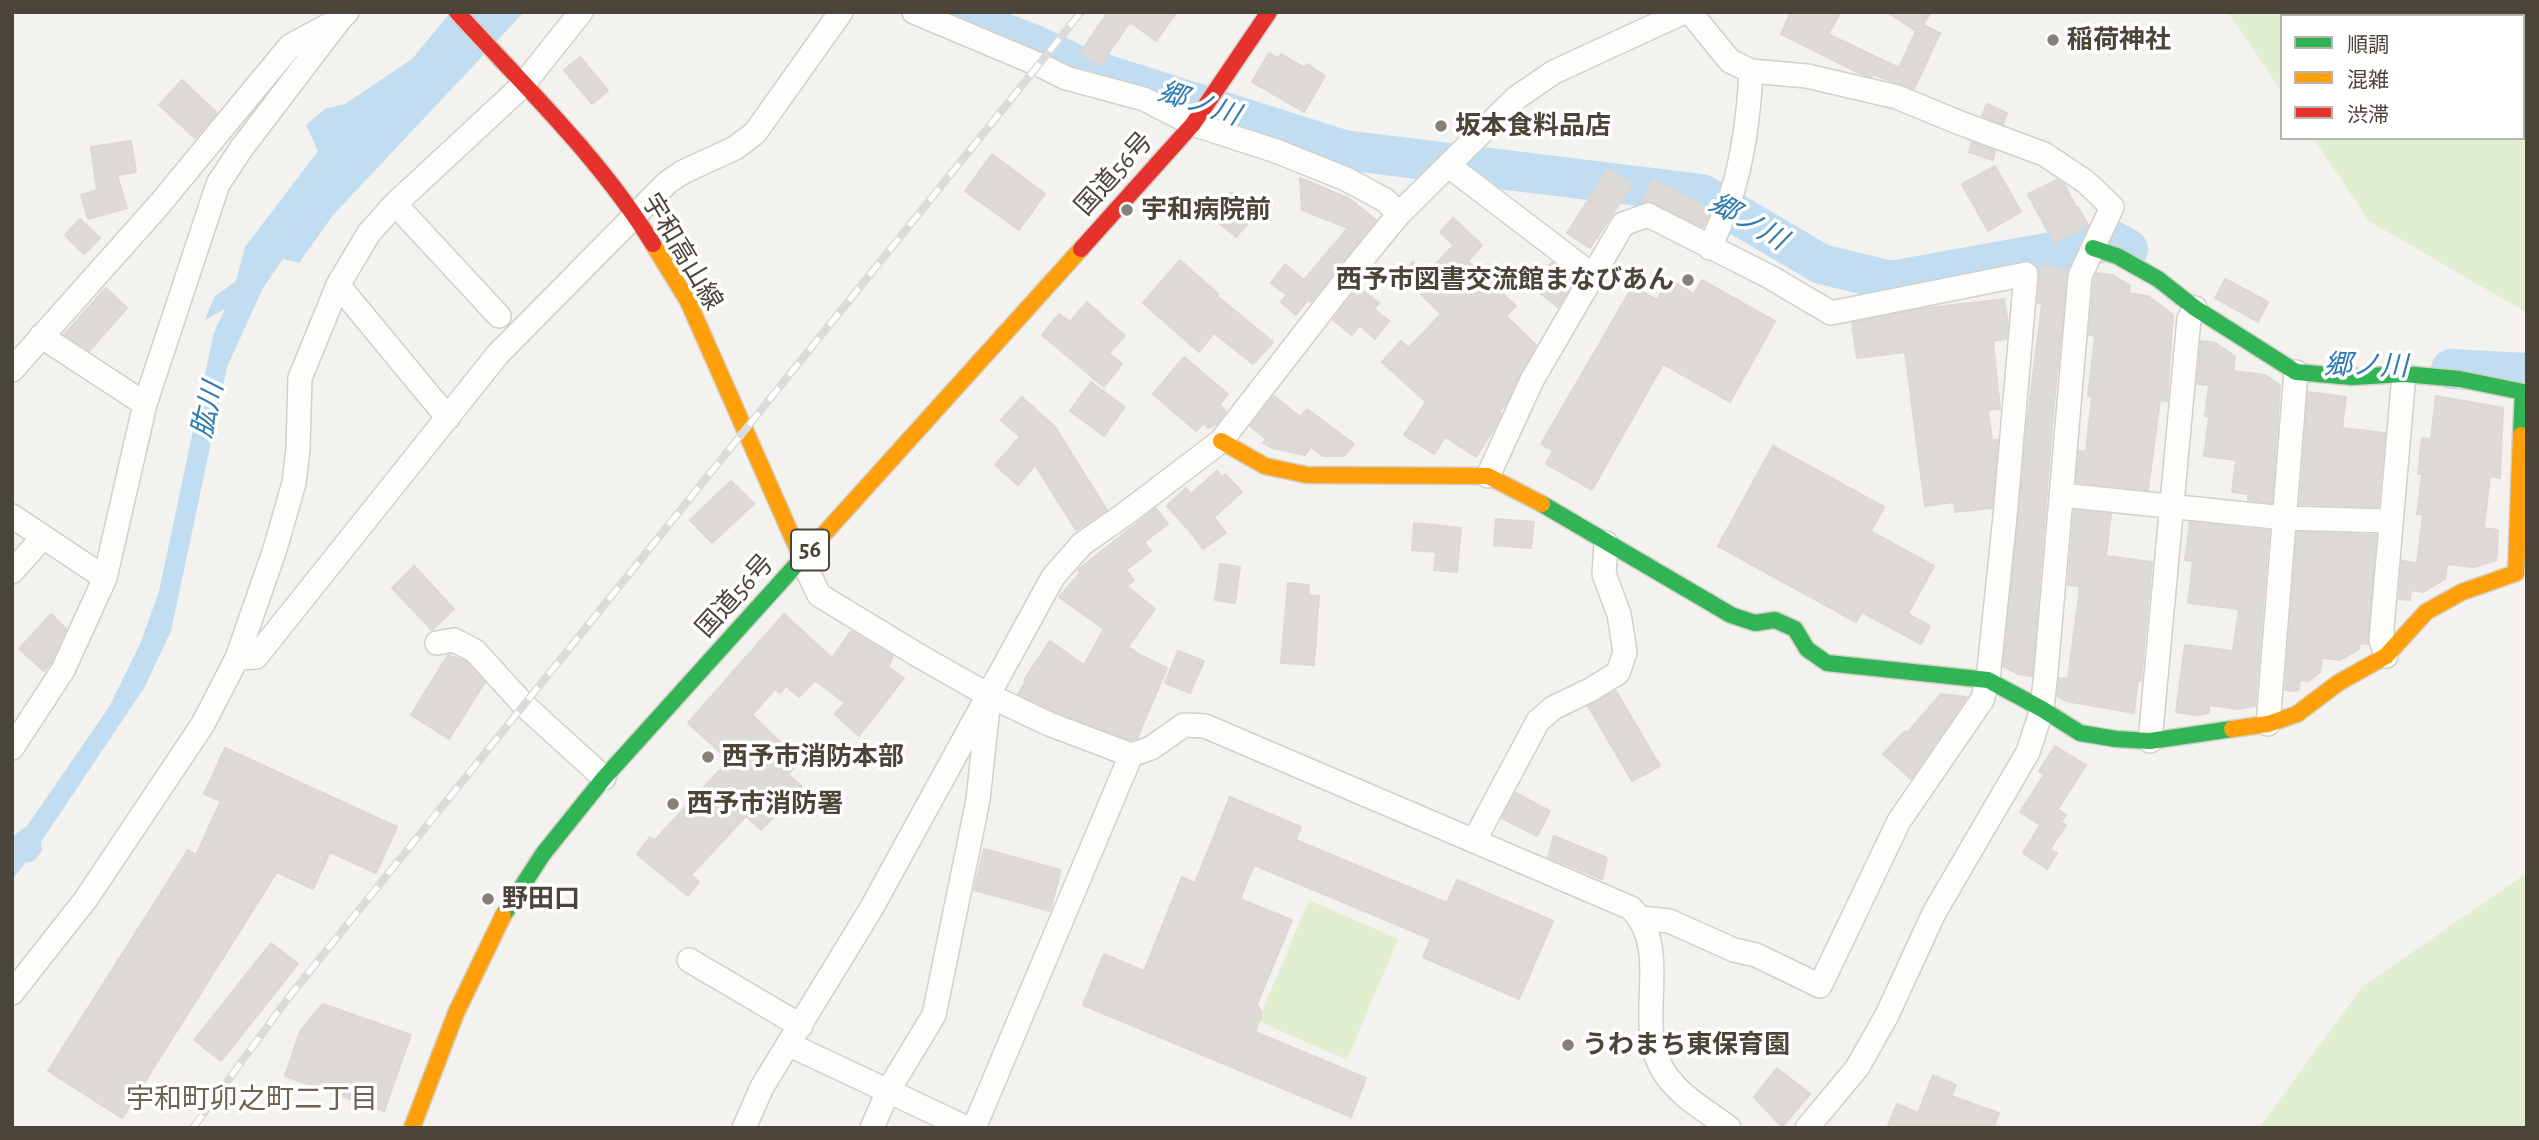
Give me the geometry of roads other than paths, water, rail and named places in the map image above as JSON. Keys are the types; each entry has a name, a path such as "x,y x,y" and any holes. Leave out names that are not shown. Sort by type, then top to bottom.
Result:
{"main road":[{"name":"宇和高山線","path":"457,12 595,164 635,215 688,301 802,559"},
{"name":"国道56号","path":"412,1128 460,999 511,901 604,778 1193,124 1269,12"},
{"path":"1221,441 1265,466 1307,475 1488,476 1517,490 1731,615 1755,623 1776,620 1795,629 1807,649 1827,663 1988,680 2080,733 2116,739 2150,741 2268,724 2297,714 2338,683 2386,656 2426,612 2462,592 2516,573 2523,392 2460,379 2404,374 2352,377 2296,372 2195,308 2158,279 2117,256 2093,248"}],"street":[{"path":"12,993 86,899 202,724 237,658 275,549 294,483 300,378 338,285 369,233 581,12"},
{"path":"237,658 256,657 498,354 635,215 676,177 735,148 755,133 841,12"},
{"path":"914,12 1066,78 1144,99 1193,124 1276,151 1346,179 1385,200 1399,215"},
{"path":"744,1128 762,1087 871,909 1053,577 1082,544 1221,441 1399,215 1516,98 1554,72 1684,12"},
{"path":"1690,12 1730,61 1751,71 1807,76 1897,96 2044,154 2086,182 2112,208 2080,276 2042,709 2028,752 1934,913 1887,1015 1857,1068 1808,1128"},
{"path":"12,370 158,206 290,46 344,16"},
{"path":"12,748 63,670 105,578 145,404 218,184 241,149 344,16"},
{"path":"1710,248 1730,198 1741,158 1749,112 1751,71"},
{"path":"1449,166 1592,275"},
{"path":"395,204 499,316"},
{"path":"1488,476 1532,380 1623,224 1648,215 1770,277 1831,313 2026,274 1988,680 1982,700 1899,821 1820,986 1756,955 1734,950 1668,921 1641,918"},
{"path":"338,285 447,418"},
{"path":"2150,741 2189,319 2195,308"},
{"path":"41,336 145,404"},
{"path":"2268,724 2296,372"},
{"path":"2386,656 2381,640 2404,374"},
{"path":"2062,495 2284,518 2390,521"},
{"path":"12,516 105,578"},
{"path":"12,572 43,537"},
{"path":"1475,841 1538,721 1553,708 1618,673 1625,652 1619,614 1604,574 1606,543"},
{"path":"802,559 819,595 920,657 990,696 1049,724 1131,755 1150,748 1184,725 1205,726 1631,908 1641,918 1650,944 1653,1046 1662,1071 1675,1087 1729,1128"},
{"path":"437,643 454,640 475,651 525,706 604,778"},
{"path":"872,1128 888,1091 934,1015 978,800 990,696"},
{"path":"974,1128 1131,755"},
{"path":"689,960 795,1035 888,1091 967,1128"}],"water":[{"name":"肱川","path":"451,12 524,12 333,215 299,263 283,259 263,288 227,367 171,631 144,688 41,842 42,851 34,861 25,863 12,880 12,837 27,826 109,707 141,642 159,591 214,332 225,309 205,320 214,297 236,281 245,247 318,151 306,125 325,109 345,104 412,59"}],"waterway":[{"name":"郷ノ川","path":"949,12 1035,45 1079,66 1344,150 1702,194 1821,264 1891,281 2113,241 2128,249"},
{"name":"郷ノ川","path":"2451,369 2527,373"}],"railway":[{"path":"193,1128 289,997 1081,12"}],"place":[{"name":"稲荷神社","path":"2053,40"},
{"name":"坂本食料品店","path":"1441,126"},
{"name":"宇和病院前","path":"1127,210"},
{"name":"西予市図書交流館まなびあん","path":"1688,280"},
{"name":"西予市消防本部","path":"708,757"},
{"name":"西予市消防署","path":"673,804"},
{"name":"野田口","path":"488,899"},
{"name":"うわまち東保育園","path":"1568,1045"}],"district":[{"name":"宇和町卯之町二丁目","path":"252,1100"}]}
